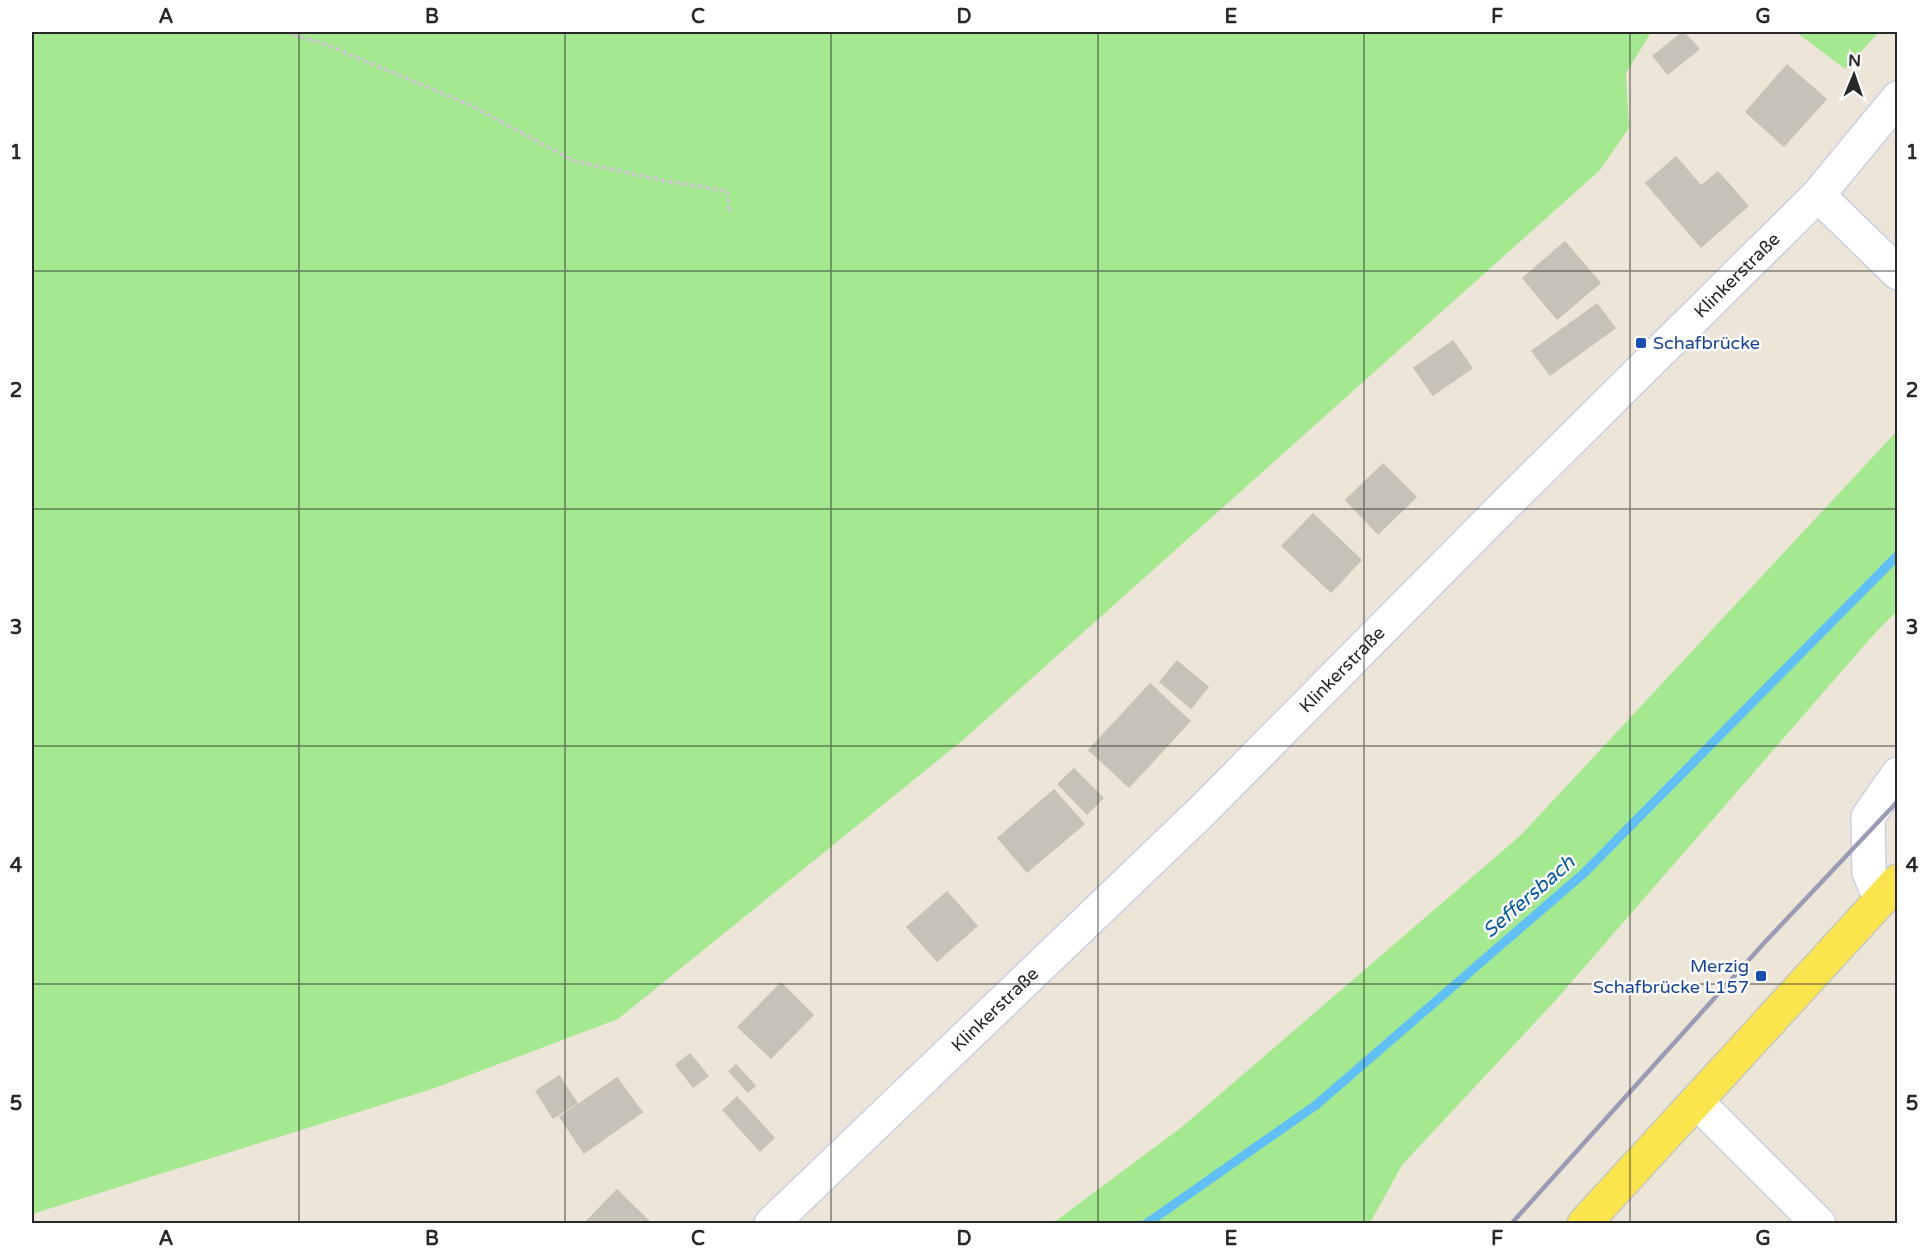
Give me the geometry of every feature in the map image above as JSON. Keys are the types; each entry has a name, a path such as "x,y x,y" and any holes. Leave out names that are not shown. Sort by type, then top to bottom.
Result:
{"main road":[{"path":"1584,1224 1889,890"}],"street":[{"name":"Klinkerstraße","path":"771,1224 1201,812 1507,503 1818,195 1898,98"},
{"path":"1818,195 1898,273"},
{"path":"1889,890 1869,872 1868,817 1898,774"},
{"path":"1696,1102 1819,1224"}],"path":[{"path":"286,32 327,45 470,105 574,161 665,181 727,191 730,214"}],"green space":[{"path":"32,32 1653,32 1626,73 1629,128 1600,170 963,740 618,1019 432,1089 32,1214"},
{"path":"1796,32 1879,32 1845,69"},
{"path":"1897,431 1897,611 1875,633 1554,1002 1402,1165 1370,1223 1053,1223 1182,1127 1521,835"}],"building":[{"path":"1683,32 1699,49 1668,74 1653,56"},
{"path":"1787,65 1826,99 1784,146 1746,112"},
{"path":"1676,157 1701,186 1718,172 1748,206 1701,247 1646,183"},
{"path":"1565,242 1600,283 1557,319 1523,278"},
{"path":"1597,304 1615,328 1550,375 1532,351"},
{"path":"1453,341 1472,368 1433,395 1414,368"},
{"path":"1383,464 1416,497 1378,534 1346,500"},
{"path":"1313,514 1361,560 1331,592 1282,546"},
{"path":"1177,661 1208,687 1191,708 1160,682"},
{"path":"1150,684 1190,721 1129,787 1089,750"},
{"path":"1074,769 1103,798 1087,814 1058,784"},
{"path":"1054,790 1084,824 1027,872 998,838"},
{"path":"947,892 977,926 937,961 907,927"},
{"path":"781,983 813,1015 771,1058 738,1027"},
{"path":"690,1054 708,1076 693,1087 676,1065"},
{"path":"736,1065 755,1086 748,1092 729,1071"},
{"path":"559,1076 577,1103 553,1118 536,1091"},
{"path":"617,1078 642,1112 584,1153 560,1117"},
{"path":"737,1097 774,1138 760,1151 723,1110"},
{"path":"617,1190 652,1224 584,1224"}],"waterway":[{"name":"Seffersbach","path":"1146,1224 1316,1105 1583,874 1898,555"}],"railway":[{"path":"1511,1224 1765,942 1898,801"}],"place":[{"name":"Schafbrücke","path":"1641,343"},
{"name":"Merzig Schafbrücke L157","path":"1761,976"}]}
